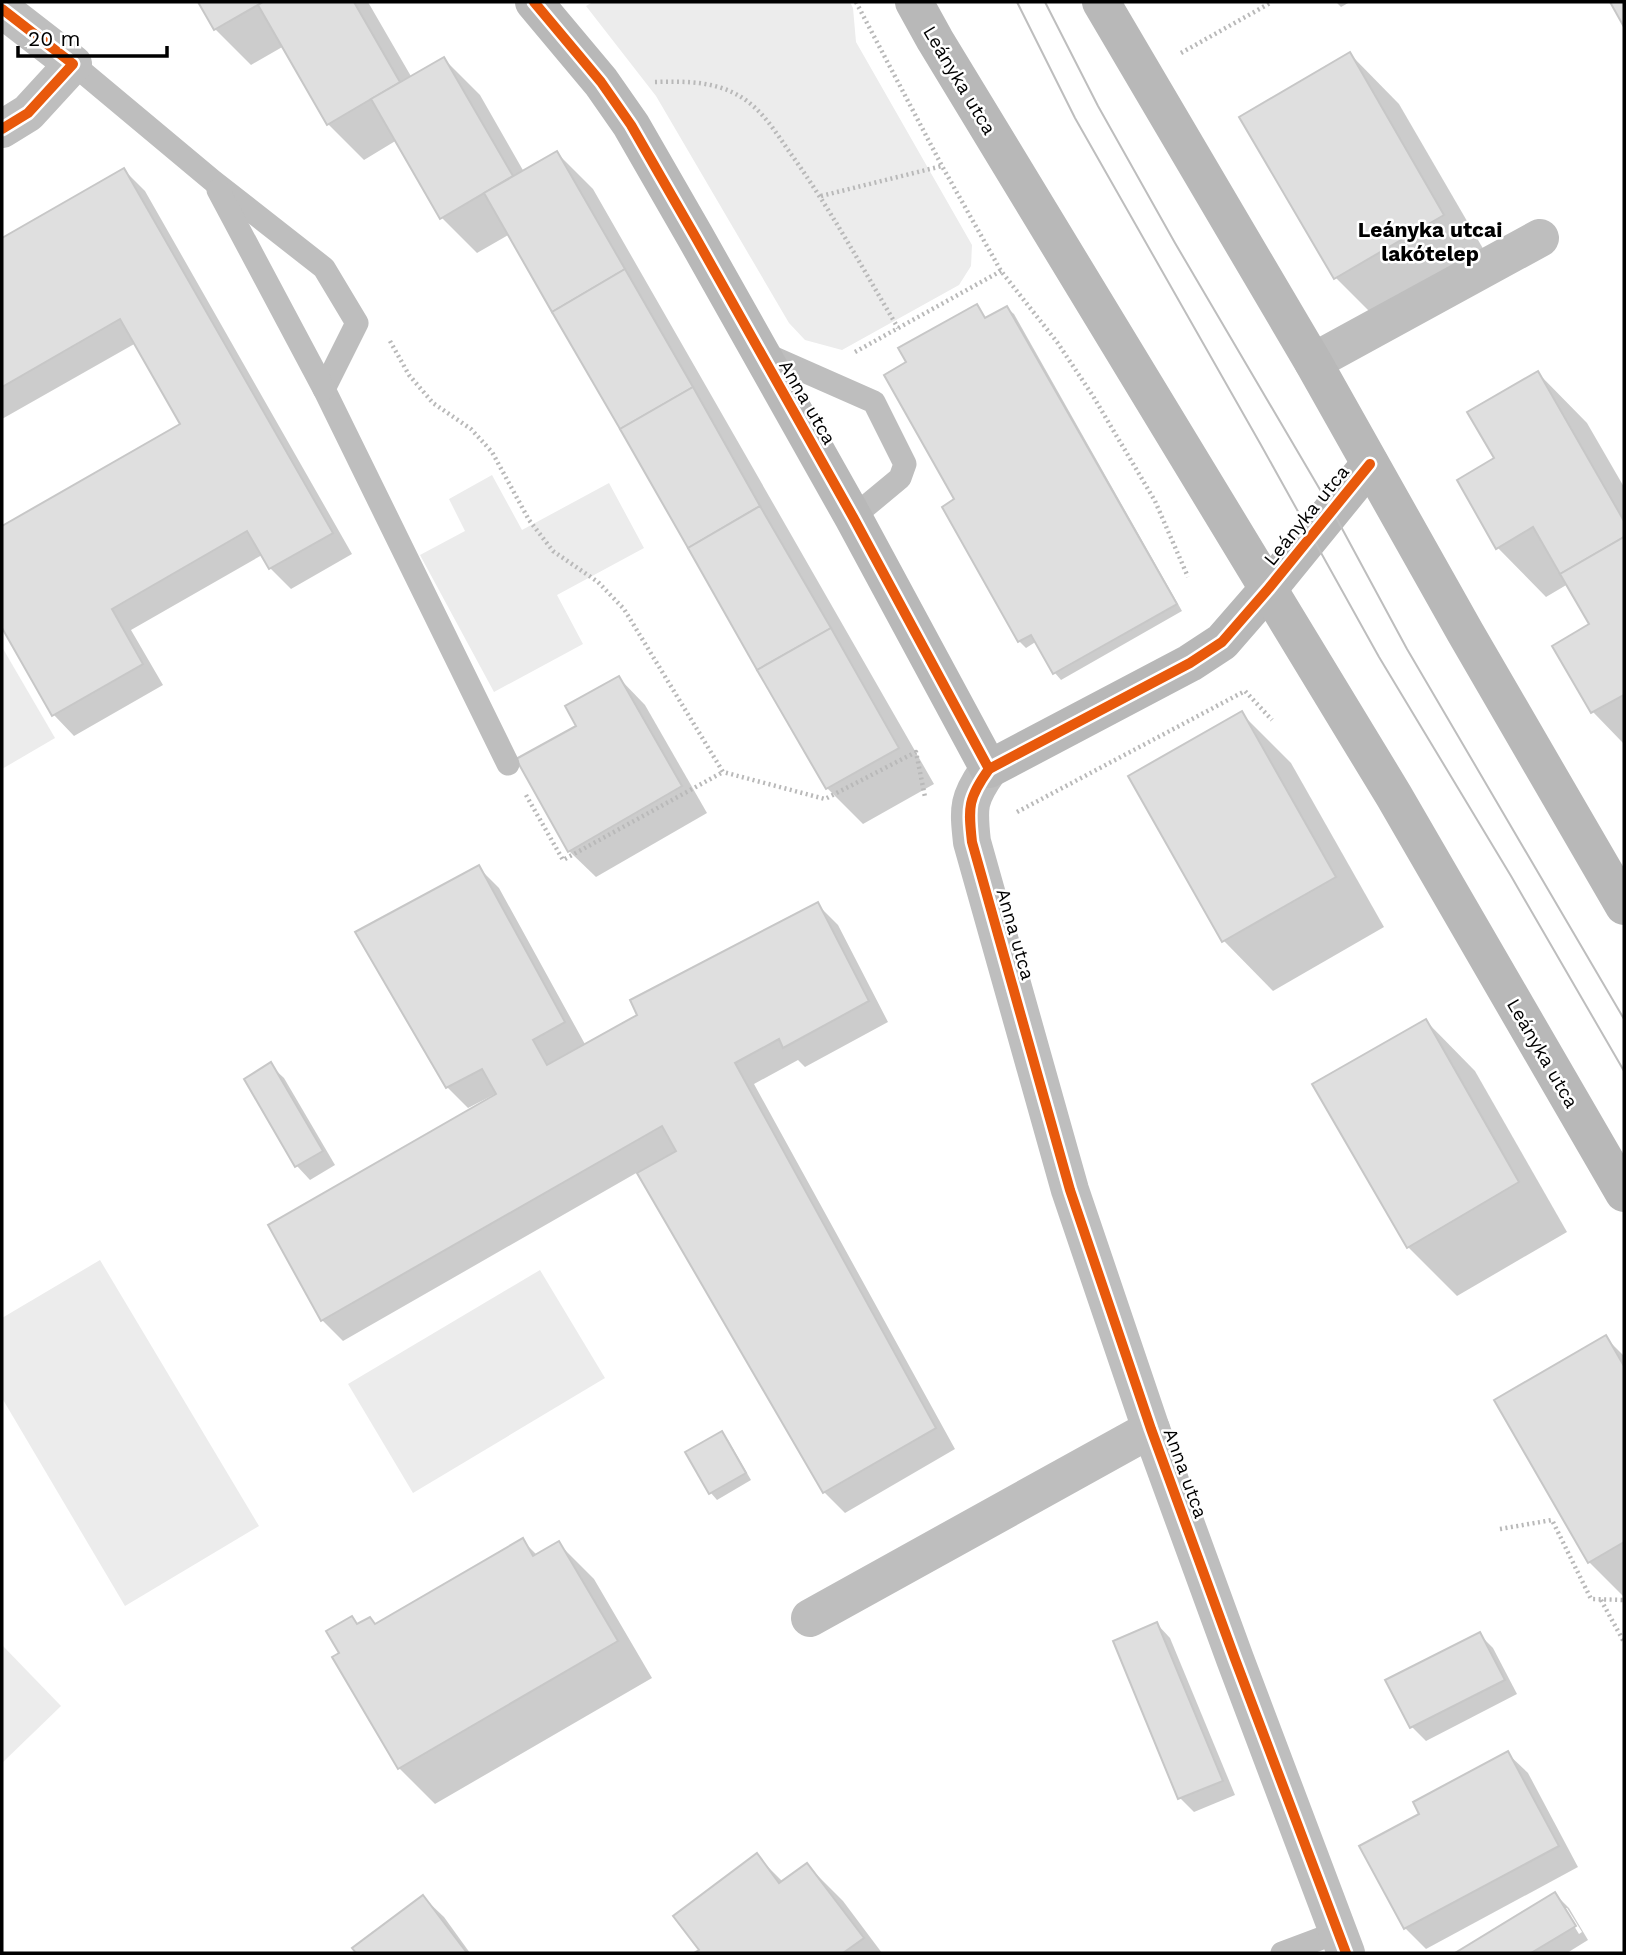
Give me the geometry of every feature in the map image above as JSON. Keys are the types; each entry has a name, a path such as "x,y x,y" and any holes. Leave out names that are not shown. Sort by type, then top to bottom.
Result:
{"main road":[{"name":"Anna utca","path":"534,2 601,82 644,148 853,517 989,769"},
{"name":"Leányka utca","path":"914,2 1394,796 1624,1193"},
{"name":"Leányka utca","path":"1101,2 1313,362 1465,632 1624,905"},
{"name":"Leányka utca","path":"1269,588 1370,464"},
{"path":"989,769 1190,663 1222,642 1269,588"}],"street":[{"path":"2,9 73,65 28,113 2,128"},
{"path":"1313,362 1540,238"},
{"name":"Anna utca","path":"989,769 974,789 969,814 972,842 1070,1191 1151,1429 1342,1942"},
{"path":"810,1618 1151,1429"}],"lane":[{"path":"73,65 324,268 357,323 324,389"},
{"path":"214,181 324,389 508,764"},
{"path":"760,352 874,402 905,464 900,478 853,517"},
{"path":"1282,1953 1342,1942"}],"path":[{"path":"856,2 942,166 1001,271 1057,342 1093,396 1155,501 1188,577"},
{"path":"1144,74 1272,2"},
{"path":"601,82 695,81 724,88 746,100 764,115 821,196 898,328"},
{"path":"821,196 942,166"},
{"path":"813,375 1001,271"},
{"path":"357,323 380,324 409,375 433,403 471,429 492,452 529,520 553,551 598,582 624,609 723,772 563,860 508,764"},
{"path":"1500,1529 1552,1520 1591,1599 1624,1600"},
{"path":"1601,1600 1624,1642"}],"shaded area":[{"path":"593,2 850,2 856,42 972,245 971,266 959,285 842,350 805,340 789,323 656,96 586,6"},
{"path":"492,475 522,530 609,483 644,548 557,595 583,644 494,692 420,555 465,531 449,499"},
{"path":"2,647 55,738 2,769"},
{"path":"100,1260 259,1526 125,1606 2,1398 2,1318"},
{"path":"540,1270 605,1378 413,1493 348,1384"},
{"path":"2,1645 61,1706 2,1763"}],"building":[{"path":"198,2 263,2 214,30"},
{"path":"263,2 354,2 400,82 327,125 258,5"},
{"path":"1610,2 1624,2 1624,27"},
{"path":"1350,52 1444,215 1334,279 1239,117"},
{"path":"444,57 513,176 440,219 371,99"},
{"path":"557,151 625,269 552,312 484,193"},
{"path":"124,168 333,533 269,569 247,531 112,609 143,664 52,716 2,628 2,526 180,424 120,319 2,387 2,238"},
{"path":"625,269 693,387 620,429 552,312"},
{"path":"977,304 985,318 1007,306 1177,604 1053,674 1031,635 1018,642 942,507 954,499 884,375 906,362 898,348"},
{"path":"1538,371 1624,521 1624,537 1560,574 1533,527 1496,549 1457,480 1494,458 1467,412"},
{"path":"693,387 760,506 688,548 620,429"},
{"path":"760,506 831,628 757,670 688,548"},
{"path":"1624,537 1624,695 1591,713 1552,646 1589,624 1560,574"},
{"path":"831,628 899,748 826,789 757,670"},
{"path":"619,676 682,786 568,852 516,759 576,726 565,706"},
{"path":"1242,711 1336,877 1222,942 1128,776"},
{"path":"479,865 565,1022 533,1040 547,1065 637,1015 630,1000 818,902 869,1001 783,1048 779,1039 735,1063 936,1428 823,1493 637,1173 676,1151 662,1126 321,1321 268,1225 496,1094 482,1069 446,1088 355,932"},
{"path":"1426,1019 1519,1182 1407,1248 1312,1084"},
{"path":"271,1062 323,1151 295,1167 244,1079"},
{"path":"1606,1335 1624,1366 1624,1542 1588,1563 1494,1400"},
{"path":"722,1431 746,1473 709,1494 685,1452"},
{"path":"523,1538 533,1556 559,1541 618,1641 398,1769 332,1657 339,1653 326,1631 352,1616 357,1624 370,1617 375,1624"},
{"path":"1157,1622 1223,1781 1178,1799 1113,1641"},
{"path":"1480,1632 1505,1680 1410,1728 1385,1680"},
{"path":"1508,1751 1559,1846 1404,1929 1359,1846 1419,1814 1413,1802"},
{"path":"757,1853 779,1883 807,1863 864,1938 843,1953 694,1953 699,1950 673,1916"},
{"path":"1555,1892 1576,1926 1531,1953 1455,1953"},
{"path":"423,1895 467,1953 356,1953 352,1948"}],"tram line":[{"path":"1017,2 1075,118 1379,657 1624,1071"},
{"path":"1045,2 1098,106 1175,243 1332,510 1407,649 1624,1019"}],"cycle path":[{"path":"534,2 601,82 631,125 853,517 989,769"},
{"path":"2,9 73,64 28,113 2,129"},
{"path":"1346,1953 1151,1429 1070,1190 972,842 970,811 973,796 989,769 1190,663 1222,642 1370,464"}],"district":[{"name":"Leányka utcai lakótelep","path":"1430,242"}]}
